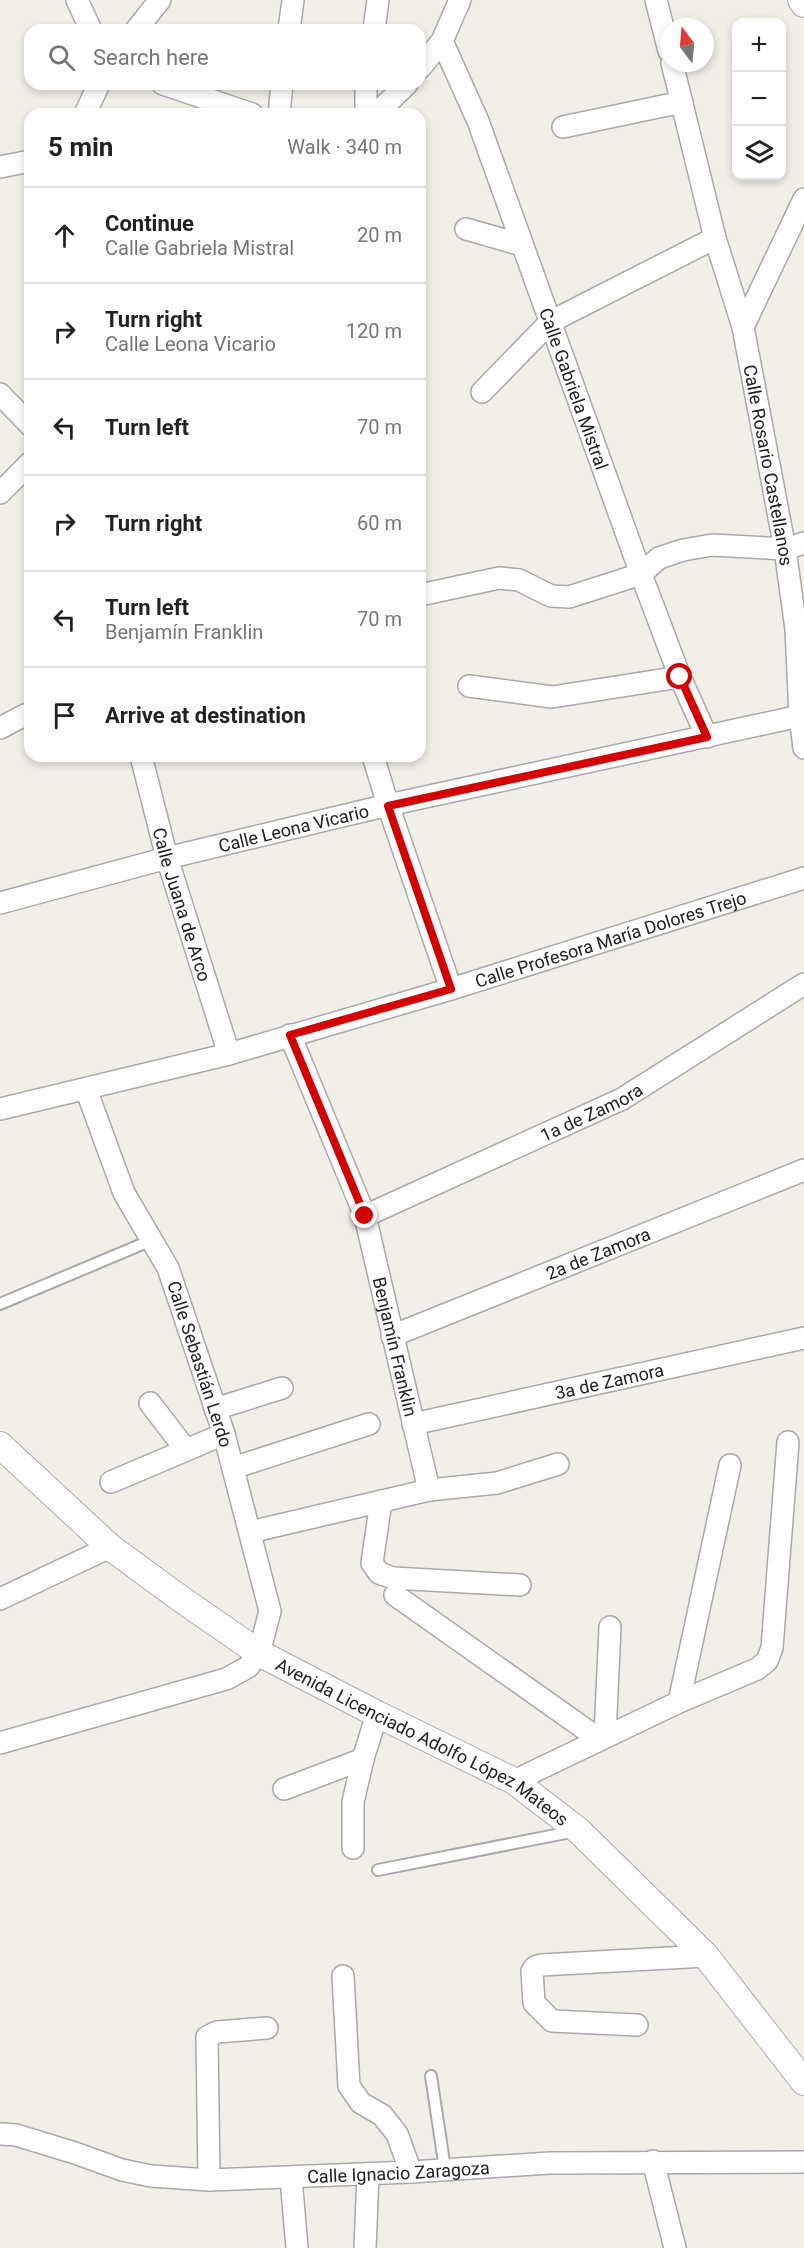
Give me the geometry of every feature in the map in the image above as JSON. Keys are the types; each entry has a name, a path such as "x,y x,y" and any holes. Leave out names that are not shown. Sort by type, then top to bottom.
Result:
{"street":[{"path":"77,0 88,24"},
{"path":"141,24 160,0"},
{"path":"290,24 293,0"},
{"path":"375,24 378,0"},
{"path":"426,61 442,41 460,0"},
{"path":"656,0 661,18"},
{"path":"801,0 804,4"},
{"name":"Calle Gabriela Mistral","path":"442,41 478,122 640,574 680,677 707,737"},
{"name":"Calle Rosario Castellanos","path":"674,72 715,238 743,327 794,546 800,630 800,716 804,748"},
{"path":"88,108 96,90"},
{"path":"181,90 234,108"},
{"path":"280,108 281,90"},
{"path":"366,90 366,108"},
{"path":"382,108 401,90"},
{"path":"563,127 682,102"},
{"path":"0,167 24,162"},
{"path":"743,327 804,199"},
{"path":"466,229 522,245"},
{"path":"482,392 550,322 715,238"},
{"path":"0,394 24,419"},
{"path":"0,493 24,469"},
{"path":"426,595 499,578 519,580 551,596 569,597 640,574 660,558 683,550 712,545 794,546"},
{"path":"469,686 552,697 680,677"},
{"path":"0,728 24,716"},
{"name":"Calle Leona Vicario","path":"0,903 167,858 388,806 800,716"},
{"name":"Calle Juana de Arco","path":"143,762 167,858 229,1054"},
{"path":"375,762 451,989"},
{"name":"Calle Profesora María Dolores Trejo","path":"0,1109 229,1054 451,989 803,881"},
{"name":"1a de Zamora","path":"365,1216 622,1099 804,984"},
{"name":"Benjamín Franklin","path":"290,1035 365,1216 429,1490"},
{"name":"Calle Sebastián Lerdo","path":"86,1089 124,1193 168,1268 224,1434 270,1611 260,1653"},
{"name":"2a de Zamora","path":"392,1336 804,1170"},
{"name":"3a de Zamora","path":"413,1424 804,1338"},
{"path":"215,1408 282,1388"},
{"path":"150,1403 186,1450"},
{"path":"233,1468 369,1424"},
{"path":"111,1482 224,1434"},
{"path":"514,1780 678,1702 758,1669 767,1661 772,1648 788,1442"},
{"name":"Avenida Licenciado Adolfo López Mateos","path":"0,1445 110,1547 260,1653 514,1780 579,1830 706,1956 804,2082"},
{"path":"250,1532 429,1490 497,1484 558,1464"},
{"path":"678,1702 730,1465"},
{"path":"381,1501 372,1563 379,1573 393,1578 520,1585"},
{"path":"0,1599 110,1547"},
{"path":"394,1595 602,1737"},
{"path":"602,1737 610,1627"},
{"path":"0,1743 226,1679 248,1667 260,1653"},
{"path":"353,1848 352,1802 378,1714"},
{"path":"284,1789 363,1760"},
{"path":"637,2025 552,2021 534,2003 532,1971 541,1965 706,1956"},
{"path":"343,1976 349,2086 362,2103 382,2115 397,2133 411,2172"},
{"path":"209,2180 207,2037 217,2032 267,2028"},
{"name":"Calle Ignacio Zaragoza","path":"0,2134 16,2135 131,2172 151,2176 209,2180 291,2178 550,2163 804,2162"},
{"path":"653,2161 675,2248"},
{"path":"365,2248 368,2174"},
{"path":"291,2178 297,2248"}],"lane":[{"path":"0,1304 152,1240"},
{"path":"378,1870 579,1830"},
{"path":"431,2076 445,2169"}],"route":[{"path":"365,1216 290,1035 451,989 388,806 707,737 680,677"}]}
